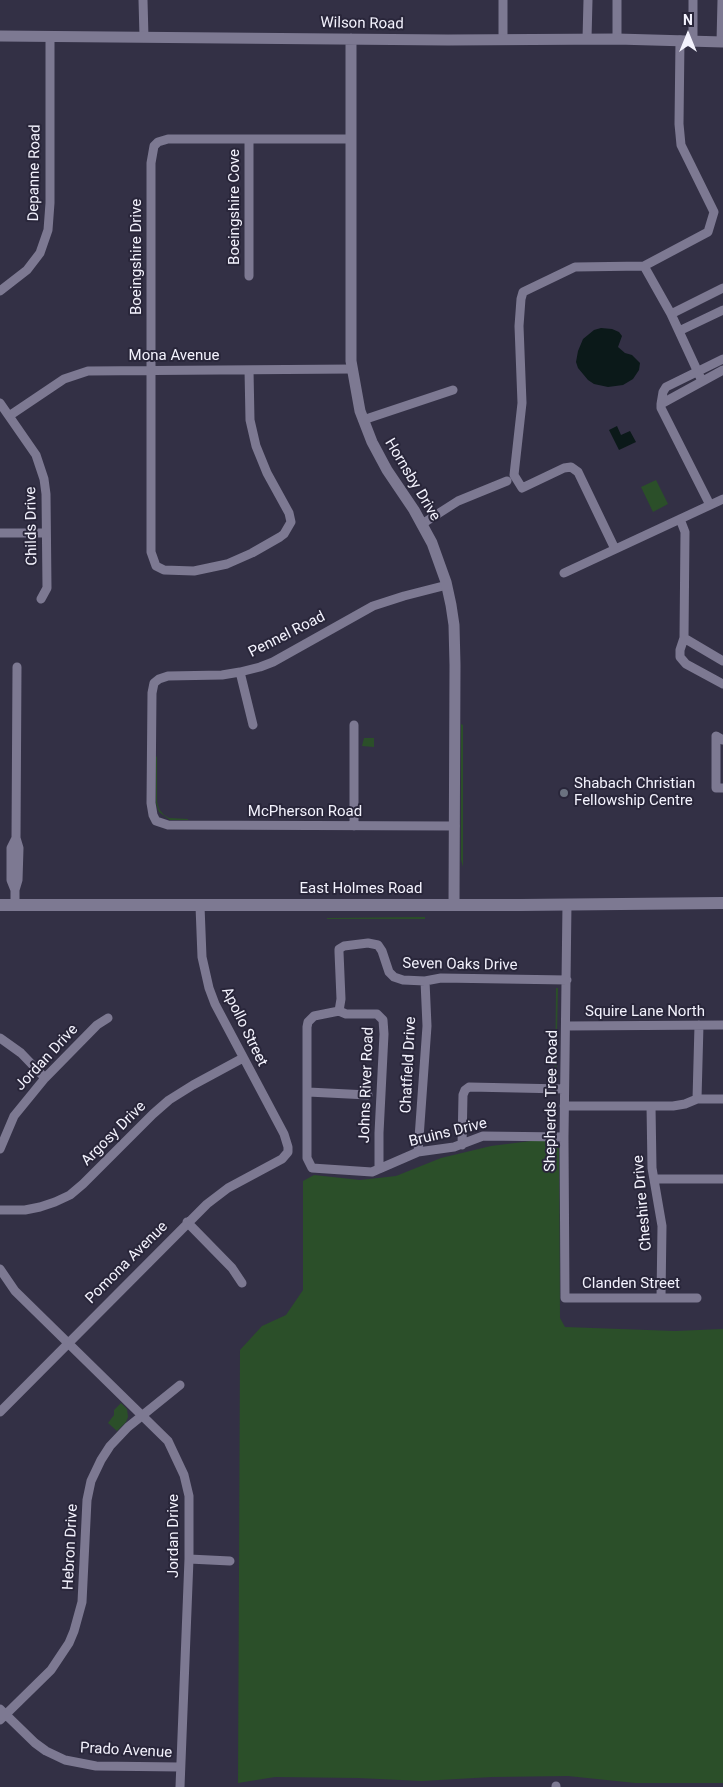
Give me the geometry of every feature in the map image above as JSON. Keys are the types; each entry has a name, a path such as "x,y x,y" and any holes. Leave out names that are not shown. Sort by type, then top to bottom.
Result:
{"main road":[{"name":"East Holmes Road","path":"0,905 200,906 723,903"}],"street":[{"path":"143,0 144,37"},
{"path":"502,0 503,40"},
{"path":"587,39 588,0"},
{"path":"617,0 617,39"},
{"path":"693,0 693,41"},
{"path":"722,0 722,42"},
{"name":"Wilson Road","path":"0,36 503,40 617,39 722,42"},
{"name":"Depanne Road","path":"0,291 28,270 37,258 46,237 50,203 50,36"},
{"name":"Hornsby Drive","path":"351,39 350,346 352,369 363,420 376,452 422,524 434,548 447,585 455,640 454,905"},
{"path":"615,549 578,472 571,467 564,468 522,488 514,475 522,403 521,299 523,292 575,267 644,266 708,232 714,212 681,145 679,124 680,40"},
{"name":"Boeingshire Drive","path":"249,370 250,420 254,437 265,467 289,513 291,522 289,528 284,534 258,549 235,561 216,567 194,571 170,572 157,567 151,552 151,163 154,146 164,139 351,139"},
{"name":"Boeingshire Cove","path":"249,139 249,276"},
{"path":"714,212 723,208"},
{"path":"644,266 671,314 702,381"},
{"path":"671,314 723,288"},
{"path":"679,331 723,310"},
{"path":"710,505 661,408 661,404 666,387 723,360"},
{"name":"Mona Avenue","path":"9,416 48,388 72,375 96,369 352,369"},
{"path":"661,404 723,370"},
{"path":"363,420 453,390"},
{"name":"Childs Drive","path":"0,404 36,455 46,489 47,588 40,600"},
{"path":"422,524 458,501 507,481"},
{"path":"564,573 723,499"},
{"path":"680,519 685,532 684,638 680,657 686,664 723,684"},
{"path":"0,533 46,533"},
{"name":"Pennel Road","path":"156,821 151,802 151,716 152,693 154,684 159,679 168,676 214,676 240,672 273,662 373,606 447,585"},
{"path":"684,638 723,661"},
{"path":"15,905 19,848 16,838 17,667"},
{"path":"240,672 253,725"},
{"path":"354,725 354,826"},
{"path":"723,740 716,736 716,788 723,788"},
{"name":"McPherson Road","path":"156,821 168,825 455,826"},
{"name":"Shepherds Tree Road","path":"565,1298 564,1088 567,904"},
{"name":"Apollo Street","path":"200,906 202,957 207,981 215,1004 284,1134 288,1152"},
{"name":"Seven Oaks Drive","path":"339,1011 341,999 339,952 344,946 368,943 378,945 389,972 394,977 403,980 441,978 567,980"},
{"name":"Chatfield Drive","path":"418,1152 427,1026 424,980"},
{"name":"Johns River Road","path":"312,1168 307,1158 308,1022 314,1016 339,1011 346,1014 377,1014 383,1020 379,1169"},
{"name":"Jordan Drive","path":"0,1149 14,1116 45,1078 97,1026 108,1018"},
{"path":"697,1099 699,1025"},
{"name":"Squire Lane North","path":"566,1026 723,1025"},
{"path":"0,1038 21,1053 45,1078"},
{"name":"Argosy Drive","path":"0,1210 25,1210 40,1207 70,1194 83,1184 169,1100 243,1058"},
{"path":"462,1145 463,1095 469,1087 564,1088"},
{"path":"308,1092 368,1095"},
{"path":"564,1106 651,1106 685,1104 697,1099 723,1098"},
{"name":"Cheshire Drive","path":"651,1106 652,1158 662,1226 661,1297"},
{"name":"Bruins Drive","path":"312,1168 372,1172 418,1152 447,1149 489,1135 564,1137"},
{"name":"Pomona Avenue","path":"0,1412 187,1222 221,1193 282,1159 288,1152"},
{"path":"654,1179 723,1178"},
{"path":"187,1222 232,1268 242,1283"},
{"name":"Jordan Drive","path":"0,1269 15,1291 168,1441 184,1475 189,1496 189,1559 180,1787"},
{"name":"Clanden Street","path":"565,1298 696,1298"},
{"name":"Hebron Drive","path":"2,1714 51,1670 69,1643 80,1610 87,1500 91,1481 101,1460 110,1446 141,1415 180,1385"},
{"path":"189,1559 230,1561"},
{"name":"Prado Avenue","path":"2,1714 35,1743 46,1751 65,1760 101,1766 180,1767"}],"green space":[{"path":"656,480 668,504 653,512 641,487"},
{"path":"461,724 463,725 463,867 461,860"},
{"path":"364,738 374,738 374,747 362,746"},
{"path":"156,756 157,802 159,809 169,818 188,820 170,820 159,812 156,803"},
{"path":"425,917 425,919 327,919 327,918"},
{"path":"556,988 558,988 555,1082"},
{"path":"539,1140 559,1143 560,1318 565,1327 675,1331 723,1329 723,1783 635,1783 568,1776 492,1777 422,1781 275,1777 238,1783 240,1350 262,1326 286,1315 303,1290 303,1181 314,1175 360,1180 396,1176 441,1158 491,1146"},
{"path":"121,1403 127,1409 128,1417 126,1422 117,1431 108,1423 114,1415 114,1410"}],"shaded area":[{"path":"601,328 619,332 622,336 618,347 625,353 632,355 640,363 639,370 633,379 623,385 608,387 594,384 578,368 576,362 583,339 594,330"},
{"path":"617,426 621,435 630,431 636,442 619,450 609,430"}],"place":[{"name":"Shabach Christian Fellowship Centre","path":"564,793"}]}
